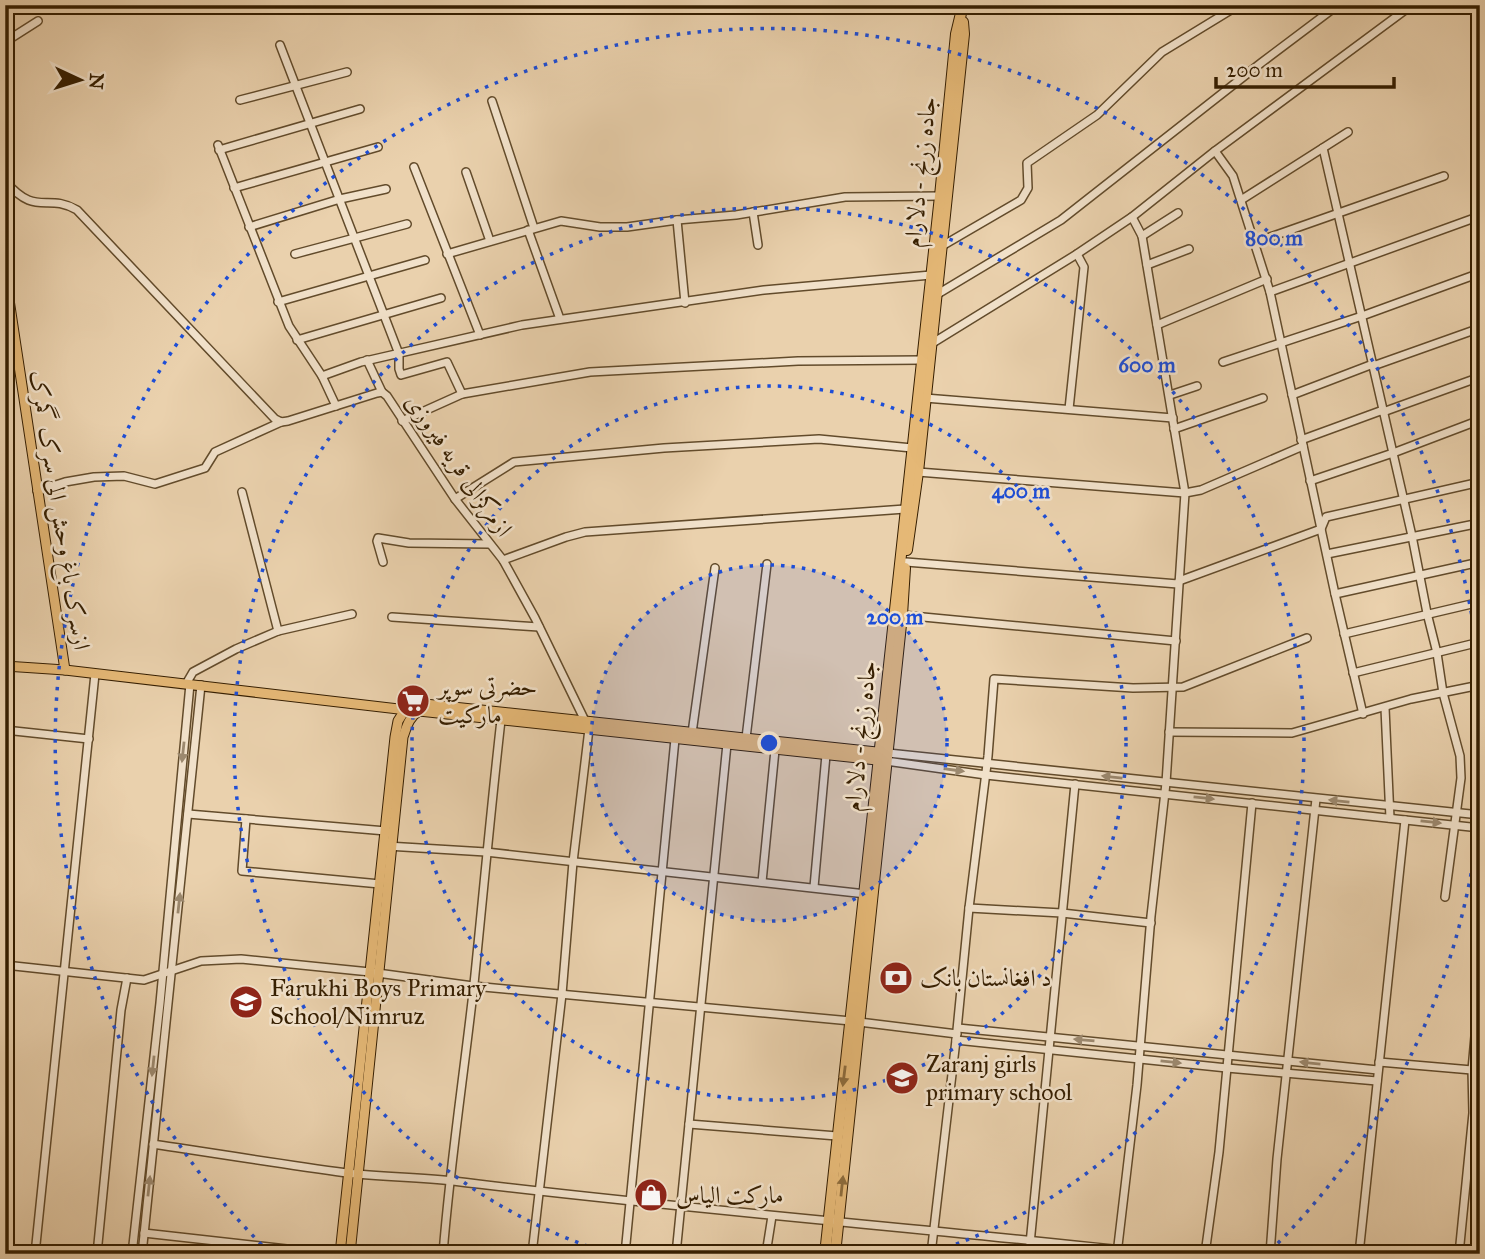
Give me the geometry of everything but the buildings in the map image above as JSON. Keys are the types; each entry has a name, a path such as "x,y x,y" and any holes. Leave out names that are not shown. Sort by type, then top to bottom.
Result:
{"highway":[{"name":"جاده زرنج - دلارام","path":"882,757 918,472 964,34 963,10"},
{"name":"جاده زرنج - دلارام","path":"825,1254 833,1219 869,894 905,509 953,59 963,10"},
{"name":"جاده زرنج - دلارام","path":"835,1254 833,1219 837,1136 855,1021"}],"main road":[{"name":"ازسرک باغ وحش الی سرک گمرک","path":"5,273 65,670"},
{"path":"5,666 201,685 405,709 415,714"},
{"path":"374,973 380,884 388,846 386,831 395,737 398,721 405,709 425,704 675,739 826,755 882,757"},
{"path":"350,1254 354,1174 388,846 403,737 415,714 419,711 501,720 692,733 882,757"},
{"path":"340,1254 354,1174"}],"street":[{"path":"942,246 1021,200 1028,188 1027,163 1097,115 1162,52 1239,5"},
{"path":"936,295 1061,220 1338,5"},
{"path":"931,344 1132,217 1412,5"},
{"path":"5,42 38,20"},
{"path":"280,45 399,354 401,375 447,362 462,394"},
{"path":"240,100 347,72"},
{"path":"492,101 560,319"},
{"path":"336,406 322,376 297,340 278,302 218,147 360,109"},
{"path":"1241,200 1348,132"},
{"path":"234,188 378,147"},
{"path":"1323,148 1412,536 1443,693 1460,757 1461,778 1445,897"},
{"path":"1216,151 1233,176 1267,279 1363,714"},
{"path":"414,167 480,335"},
{"path":"466,172 490,241"},
{"path":"1256,242 1444,176"},
{"path":"5,181 14,192 29,202 67,204 77,210 275,419 281,422"},
{"path":"249,228 340,199 386,189"},
{"path":"447,254 561,221 614,227 753,212 845,197 940,196"},
{"path":"753,212 758,245"},
{"path":"1142,236 1178,213"},
{"path":"1270,292 1480,216"},
{"path":"1117,1251 1166,783 1185,493 1142,236 1132,217"},
{"path":"677,220 685,303"},
{"path":"295,254 407,225"},
{"path":"1147,265 1189,249"},
{"path":"1069,409 1084,267 1077,254"},
{"path":"278,302 425,260"},
{"path":"1223,362 1480,273"},
{"path":"322,376 367,360 560,319 764,290 931,275"},
{"path":"1157,325 1267,279"},
{"path":"297,340 441,298"},
{"path":"1292,395 1480,328"},
{"path":"367,360 382,392"},
{"path":"402,421 462,394 590,372 798,361 922,360"},
{"path":"918,472 1185,493 1201,490 1302,443 1383,411 1480,377"},
{"path":"1170,395 1197,386"},
{"name":"ازمرکزالی قریه فیروزی","path":"37,491 94,477 124,476 150,484 163,481 205,468 215,452 281,422 382,392 455,499 503,560 586,725"},
{"path":"925,398 1173,418"},
{"path":"1174,429 1263,398"},
{"path":"1310,481 1480,420"},
{"path":"455,499 514,463 664,448 819,439 912,448"},
{"path":"906,562 1178,583 1321,529 1326,517 1480,482"},
{"path":"242,492 278,631"},
{"path":"503,560 585,532 905,509"},
{"path":"1327,554 1480,523"},
{"path":"383,562 378,538 409,543 489,544"},
{"path":"1335,593 1480,562"},
{"path":"746,738 767,564"},
{"path":"692,733 715,568"},
{"path":"1344,634 1480,602"},
{"path":"132,1254 162,974 188,684 192,672 278,631 352,614"},
{"path":"902,615 1176,641"},
{"path":"392,617 539,627"},
{"path":"931,1254 969,908 988,763 994,679 1133,688 1183,687 1307,638"},
{"path":"1353,673 1480,642"},
{"path":"35,1254 94,674"},
{"path":"142,1254 201,685"},
{"path":"1168,732 1292,733 1411,699 1480,685"},
{"path":"1385,708 1390,818"},
{"path":"443,1254 501,720"},
{"path":"532,1254 562,994 586,725"},
{"path":"5,730 89,739"},
{"path":"625,1254 675,739"},
{"path":"676,1254 727,744"},
{"path":"762,882 775,750"},
{"path":"814,887 826,755"},
{"path":"882,757 988,763 1480,815"},
{"path":"882,757 986,775 1480,828"},
{"path":"1029,1254 1074,784"},
{"path":"1270,1254 1287,1061 1316,799"},
{"path":"1205,1254 1219,1152 1252,803"},
{"path":"188,814 386,831"},
{"path":"246,819 242,871 380,884"},
{"path":"1359,1254 1405,820"},
{"path":"388,846 486,852 869,894"},
{"path":"969,908 1062,913 1151,923"},
{"path":"5,965 144,980 201,961 241,959 473,986 855,1021 1048,1049 1377,1081"},
{"path":"97,1254 121,1010 127,978"},
{"path":"1459,1254 1476,1113 1472,1070 1480,980"},
{"path":"957,1034 1050,1037 1287,1061 1472,1070"},
{"path":"689,1124 837,1136"},
{"path":"153,1144 354,1174 449,1181 772,1216 833,1219 934,1232 1159,1254"},
{"path":"766,1254 772,1216"},
{"path":"144,1234 331,1254"}],"place":[{"name":"حضرتی سوپر مارکیت","path":"413,701"},
{"name":"د افغانستان بانک","path":"896,978"},
{"name":"Farukhi Boys Primary School/Nimruz","path":"246,1002"},
{"name":"Zaranj girls primary school","path":"902,1078"},
{"name":"مارکت الیاس","path":"651,1195"}]}
